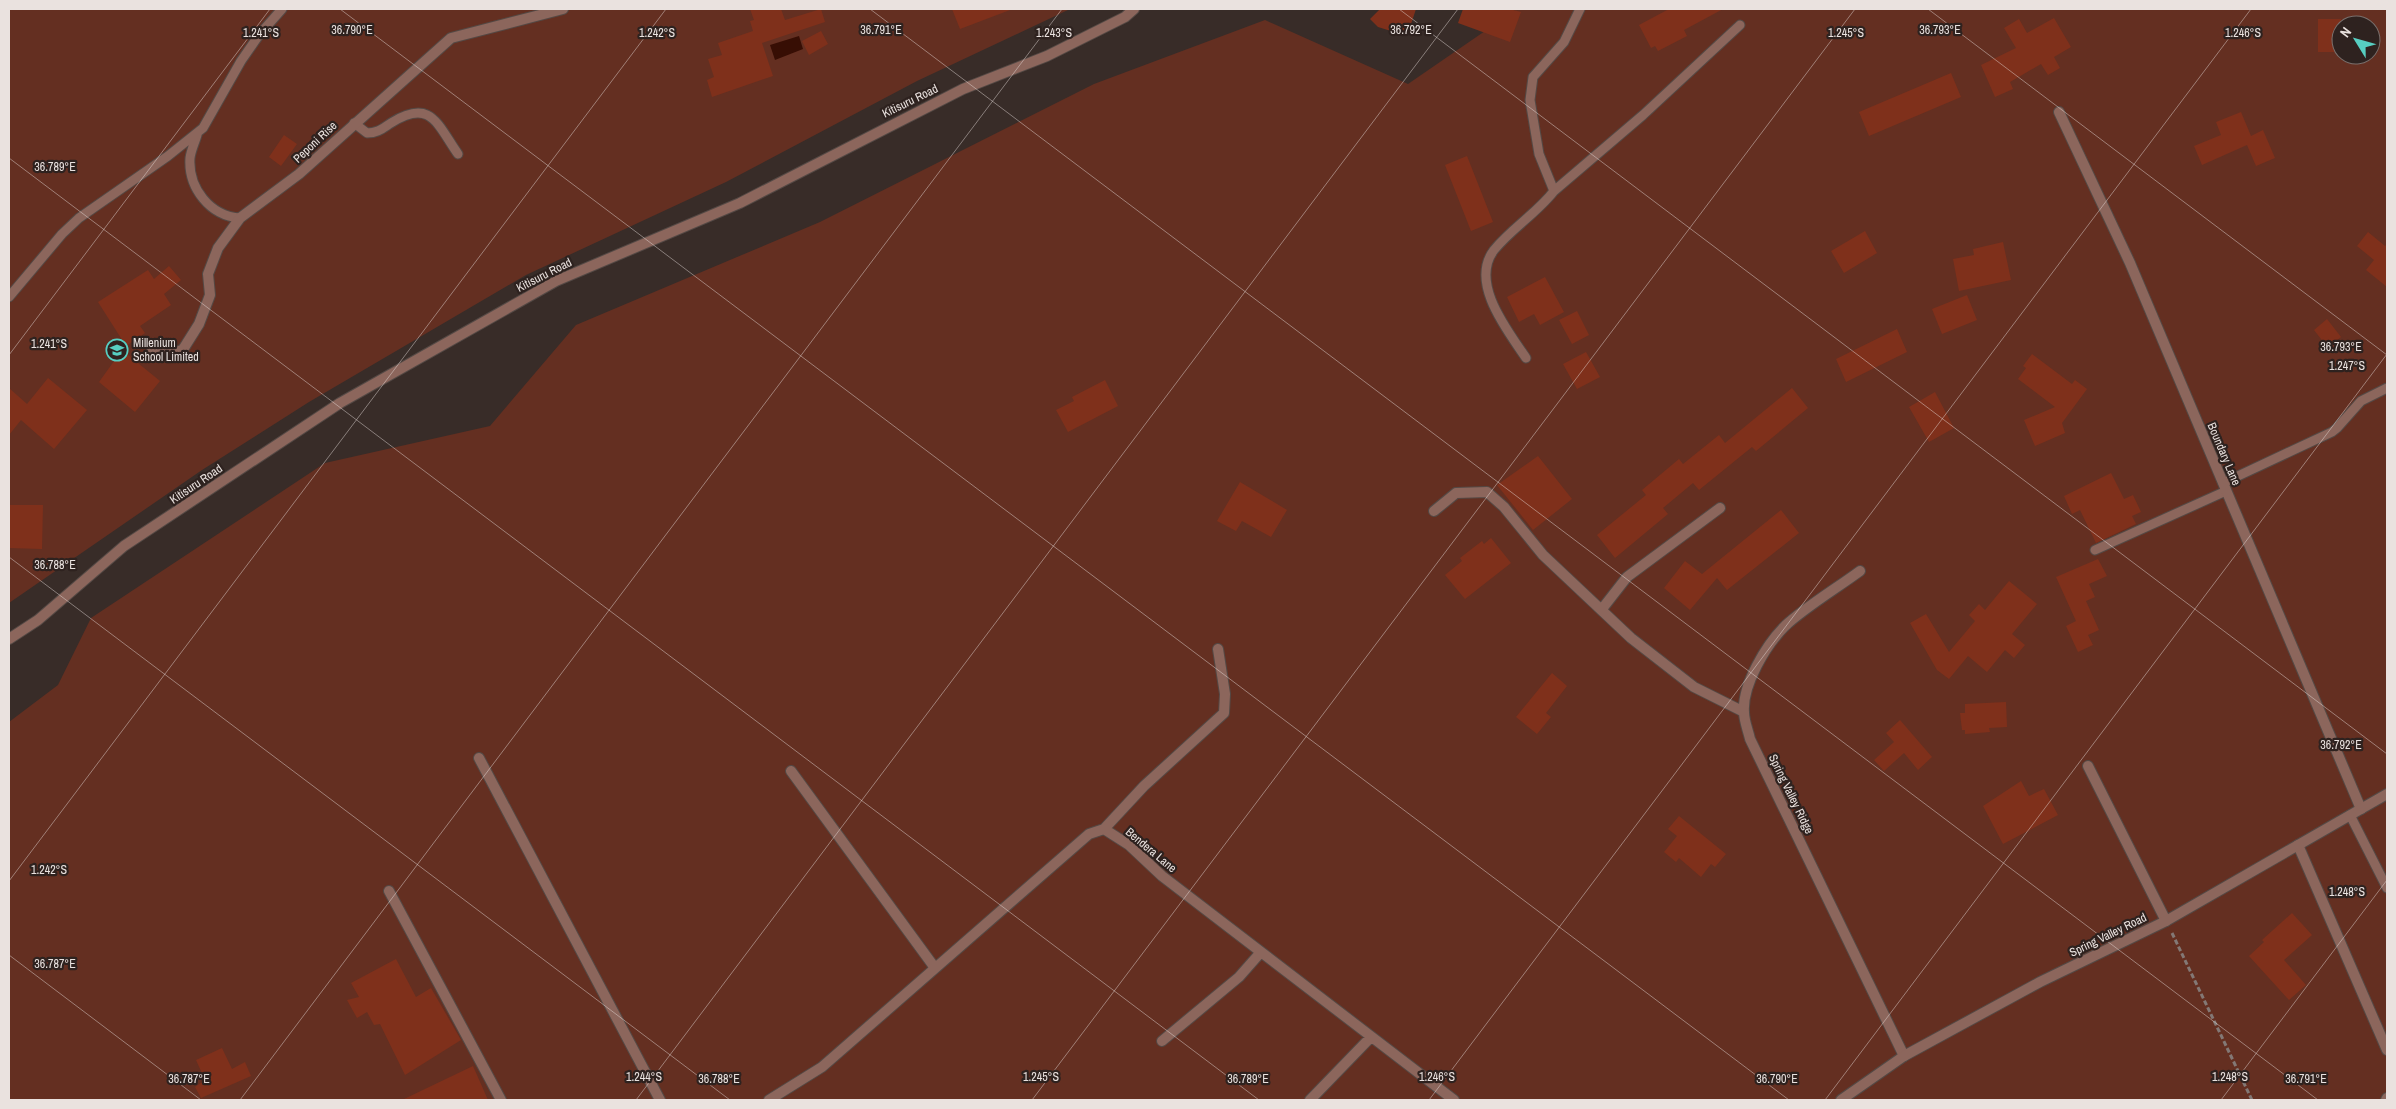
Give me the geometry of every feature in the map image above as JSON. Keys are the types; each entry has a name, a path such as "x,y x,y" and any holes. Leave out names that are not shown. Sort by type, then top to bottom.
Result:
{"street":[{"name":"Peponi Rise","path":"152,350 182,351 199,324 210,295 208,274 218,248 240,218 299,174 451,38 563,9"},
{"name":"Kitisuru Road","path":"9,639 38,620 124,546 340,402 556,281 740,202 963,89 1047,56 1125,17 1134,9"},
{"name":"Boundary Lane","path":"2058,112 2130,264 2361,809"},
{"path":"1434,511 1456,494 1487,492 1504,507 1543,555 1602,609 1630,638 1694,687 1744,712"},
{"path":"1602,609 1627,577 1720,508"},
{"name":"Spring Valley Ridge","path":"1860,572 1785,626 1757,665 1749,684 1744,712 1750,738 1904,1056"},
{"path":"770,1100 822,1067 1089,834 1104,829 1144,786 1224,713 1225,694 1218,649"},
{"path":"479,758 660,1100"},
{"path":"2088,766 2166,921"},
{"path":"791,771 935,968"},
{"name":"Spring Valley Road","path":"1841,1100 1904,1056 2040,982 2166,921 2387,794"},
{"name":"Bendera Lane","path":"1104,829 1129,845 1162,876 1454,1100"},
{"path":"2298,845 2387,1050"},
{"path":"389,892 501,1100"},
{"path":"1162,1041 1239,977 1261,952"},
{"path":"1310,1100 1371,1036"}],"lane":[{"path":"9,297 62,234 79,218 203,128 241,61 259,35 282,9"},
{"path":"1554,191 1539,154 1530,100 1533,77 1564,42 1580,9"},
{"path":"1526,358 1490,299 1486,272 1493,252 1546,202 1554,191 1643,115 1740,25"},
{"path":"354,123 367,133 376,133 408,114 417,111 426,113 432,118 458,154"},
{"path":"197,134 190,157 193,179 208,205 224,215 240,218"},
{"path":"2095,550 2332,432 2338,428 2361,401 2387,388"},
{"path":"2350,815 2387,888"}],"path":[{"path":"2166,921 2252,1100"}],"shaded area":[{"path":"9,9 1070,9 917,81 726,182 526,275 309,402 202,470 9,603"},
{"path":"1517,9 2387,9 2387,1100 9,1100 9,722 58,685 91,618 325,463 490,426 576,325 820,222 1094,84 1265,20 1408,84"},
{"path":"799,36 803,49 775,60 770,45"}],"building":[{"path":"750,9 781,9 785,20 821,9 825,22 762,43 773,76 712,97 707,80 714,77 708,59 722,55 718,43 753,31 750,21 754,20"},
{"path":"952,9 1010,9 1010,10 960,29"},
{"path":"1380,9 1416,9 1407,36 1378,27 1370,19"},
{"path":"1463,9 1510,9 1521,12 1510,42 1458,23"},
{"path":"1669,9 1723,9 1684,30 1687,36 1658,51 1655,46 1651,48 1639,25"},
{"path":"2054,18 2071,47 2054,57 2060,68 2048,75 2041,64 2010,82 2013,89 1995,97 1981,65 2016,48 2004,28 2019,19 2027,33"},
{"path":"2318,19 2331,19 2331,52 2318,52"},
{"path":"821,31 828,44 809,55 802,41"},
{"path":"1951,73 1961,97 1869,136 1859,112"},
{"path":"2241,112 2251,136 2263,130 2275,158 2256,166 2247,145 2202,165 2194,146 2221,135 2216,122"},
{"path":"284,135 297,144 281,166 269,157"},
{"path":"1467,156 1493,222 1471,231 1445,165"},
{"path":"1865,231 1877,253 1844,273 1831,251"},
{"path":"2368,232 2385,246 2387,244 2387,287 2366,270 2374,260 2357,246"},
{"path":"2003,242 2011,280 1959,291 1953,259 1974,255 1973,249"},
{"path":"169,266 181,280 164,294 171,305 140,326 145,333 126,346 98,302 148,270 154,279"},
{"path":"1545,277 1564,312 1540,325 1534,314 1519,322 1507,297"},
{"path":"1967,295 1977,320 1942,334 1932,309"},
{"path":"1577,311 1589,335 1572,344 1559,320"},
{"path":"2327,319 2341,337 2328,348 2314,330"},
{"path":"1897,329 1907,352 1846,382 1836,359"},
{"path":"122,350 160,381 135,412 99,382"},
{"path":"1586,352 1600,377 1577,389 1563,364"},
{"path":"2032,354 2072,384 2075,380 2087,389 2062,423 2065,433 2035,446 2024,420 2055,407 2018,379 2026,368 2023,366"},
{"path":"48,378 87,410 54,449 21,420 9,435 9,388 27,404"},
{"path":"1105,380 1118,406 1068,432 1056,410 1074,401 1072,397"},
{"path":"1792,388 1808,408 1756,451 1752,447 1699,490 1693,483 1663,508 1668,514 1615,558 1597,535 1646,495 1642,490 1679,459 1683,464 1719,435 1725,443"},
{"path":"1935,392 1954,428 1929,442 1909,407"},
{"path":"1538,456 1572,499 1533,530 1497,485"},
{"path":"2111,473 2124,499 2133,495 2141,512 2132,516 2136,524 2096,543 2080,510 2072,514 2064,496"},
{"path":"1240,482 1287,510 1271,537 1242,521 1236,531 1217,521"},
{"path":"9,505 43,505 42,549 9,548"},
{"path":"1781,510 1799,533 1727,590 1717,578 1690,610 1664,588 1685,561 1702,574"},
{"path":"1491,538 1511,563 1465,599 1445,575 1462,561 1460,558 1482,541 1484,544"},
{"path":"2098,559 2107,576 2089,584 2095,597 2086,601 2099,630 2088,635 2093,645 2078,652 2066,626 2076,621 2056,577"},
{"path":"2009,581 2037,604 2012,634 2025,645 2014,658 2005,650 1987,672 1968,656 1949,679 1937,670 1910,623 1926,614 1949,652 1975,621 1969,615 1979,604 1985,610"},
{"path":"1552,673 1567,686 1546,713 1551,717 1537,734 1516,717"},
{"path":"2006,702 2007,727 1989,728 1990,732 1965,734 1965,730 1962,730 1960,713 1965,713 1965,704"},
{"path":"1900,720 1932,757 1918,770 1904,753 1884,771 1874,760 1894,742 1886,733"},
{"path":"2021,781 2029,796 2044,789 2058,815 2003,844 1983,806"},
{"path":"1679,816 1726,854 1715,867 1711,864 1701,877 1679,858 1676,862 1664,852 1677,836 1668,829"},
{"path":"2292,913 2312,935 2284,960 2306,985 2289,1000 2249,956 2264,942 2262,940"},
{"path":"396,959 416,997 431,988 461,1040 405,1075 380,1024 374,1025 367,1012 357,1018 347,1000 359,997 351,983"},
{"path":"222,1048 232,1069 245,1062 251,1076 201,1098 195,1087 205,1080 196,1060"},
{"path":"473,1066 488,1100 402,1100"}],"place":[{"name":"Millenium School Limited","path":"117,350"}]}
